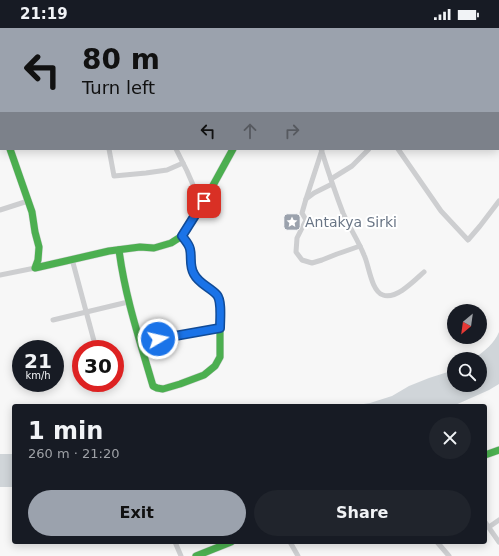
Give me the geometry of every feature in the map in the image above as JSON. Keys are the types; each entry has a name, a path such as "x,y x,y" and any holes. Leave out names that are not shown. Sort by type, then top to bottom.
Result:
{"street":[{"path":"10,150 32,212 39,247 38,260 35,268"},
{"path":"109,150 114,176 167,170 183,163"},
{"path":"176,150 197,194 204,201"},
{"path":"0,275 109,251 154,248 171,243 182,236 204,201 232,150"},
{"path":"322,150 344,215 360,246 367,263 372,284 376,290 381,295 390,296 413,283 424,272"},
{"path":"322,150 302,213 306,220 297,238 296,252 302,260 312,263 360,246"},
{"path":"306,199 352,166 368,150"},
{"path":"399,150 441,211 468,240 499,202"},
{"path":"0,210 28,201"},
{"path":"119,250 120,266 128,302 153,386 162,389 204,375 211,370 218,362 220,357 220,304 218,296 196,278 193,273 190,249 188,243 182,236"},
{"path":"72,259 94,340"},
{"path":"53,320 128,302"},
{"path":"158,339 220,328"},
{"path":"487,454 499,450"},
{"path":"489,527 499,520"},
{"path":"487,524 499,542"},
{"path":"176,544 181,556"},
{"path":"196,556 207,554 228,544"},
{"path":"291,544 298,556"},
{"path":"439,544 449,556"}],"shaded area":[{"path":"499,332 499,384 487,391 487,352 483,352 492,343"},
{"path":"447,372 447,392 484,392 458,404 364,404 392,396 409,386"},
{"path":"0,454 12,454 12,487 0,487"}],"traffic: fast":[{"path":"10,150 32,212 39,247 38,260 35,268 109,251 140,247 154,248 171,243 182,236 211,189 232,150"},
{"path":"119,250 129,302 153,386 163,389 204,375 215,366 220,357 220,304 216,294 199,281 194,274 191,253 187,242 182,236"},
{"path":"487,454 499,450"},
{"path":"196,556 226,544"}],"place":[{"name":"Antakya Sirki","path":"292,222"}],"route":[{"path":"158,339 220,328 220,304 218,296 196,278 191,266 190,249 188,243 182,236 204,201"}]}
